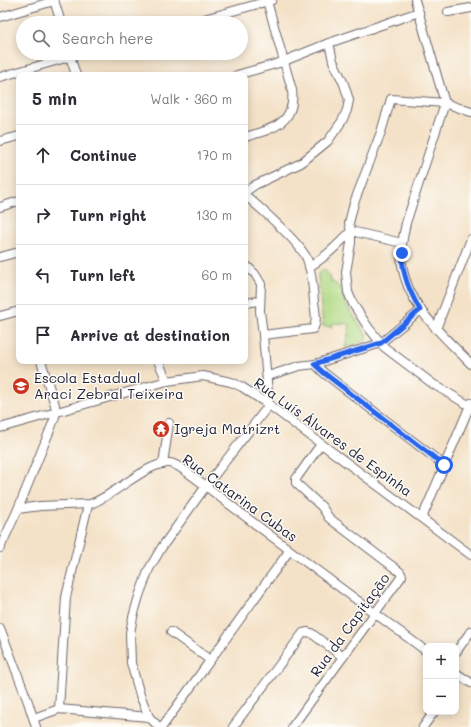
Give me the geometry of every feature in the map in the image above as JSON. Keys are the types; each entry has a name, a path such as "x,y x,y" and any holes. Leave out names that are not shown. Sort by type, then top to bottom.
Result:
{"street":[{"path":"0,17 54,0 59,16"},
{"path":"416,0 445,103 406,223 402,243 402,265 412,296 420,310 436,329 471,364"},
{"path":"215,16 269,1 293,96 292,104 289,115 270,129 248,136"},
{"path":"448,12 471,8"},
{"path":"247,72 284,61 329,42 419,12"},
{"path":"248,191 255,185 301,163 328,141 342,121 347,110 349,100 333,61 329,42"},
{"path":"0,76 53,60"},
{"path":"72,60 75,72"},
{"path":"422,518 471,404 433,384 398,358 381,343 368,327 353,304 348,292 346,272 351,243 349,223 354,202 381,132 391,99 445,103 471,112"},
{"path":"0,141 16,137"},
{"path":"248,197 279,226 307,259 316,321 313,329 263,335"},
{"path":"0,207 16,202"},
{"path":"351,231 402,243"},
{"path":"309,267 330,253 351,231"},
{"path":"436,329 471,239"},
{"path":"0,257 16,253"},
{"path":"159,727 149,718 140,695 131,663 130,633 133,617 149,569 162,547 206,486 269,405 268,376 259,301 261,284 248,267"},
{"path":"248,303 259,301"},
{"path":"268,376 299,366 314,364 381,343 420,310"},
{"path":"0,316 16,312"},
{"path":"1,543 18,508 56,412 42,364"},
{"path":"159,364 167,381"},
{"path":"314,364 444,465"},
{"name":"Rua Luís Álvares de Espinha","path":"0,428 167,381 203,376 225,380 242,387 269,405 471,555"},
{"path":"163,464 169,423"},
{"name":"Rua da Capitação","path":"292,727 401,579 402,575 329,518 324,508 296,483 298,476 321,444"},
{"name":"Rua Catarina Cubas","path":"18,508 88,505 97,502 138,475 163,464 170,463 178,466 206,486 289,551 423,649"},
{"path":"59,709 66,597 88,505"},
{"path":"162,727 289,551"},
{"path":"0,628 36,727"},
{"path":"459,648 471,631"},
{"path":"172,632 210,660"},
{"path":"233,727 303,633 310,633 343,657"},
{"path":"459,678 471,683"},
{"path":"34,718 59,709 149,718"},
{"path":"423,727 432,715"}],"green space":[{"path":"324,269 331,278 330,280 341,288 345,303 366,334 367,338 365,341 345,348 350,324 333,323 332,327 323,326 318,274"}],"place":[{"name":"Escola Estadual Araci Zebral Teixeira","path":"21,386"},
{"name":"Igreja Matrizrt","path":"161,429"}],"route":[{"path":"402,253 402,265 407,283 420,310 381,343 314,364 444,465"}]}
